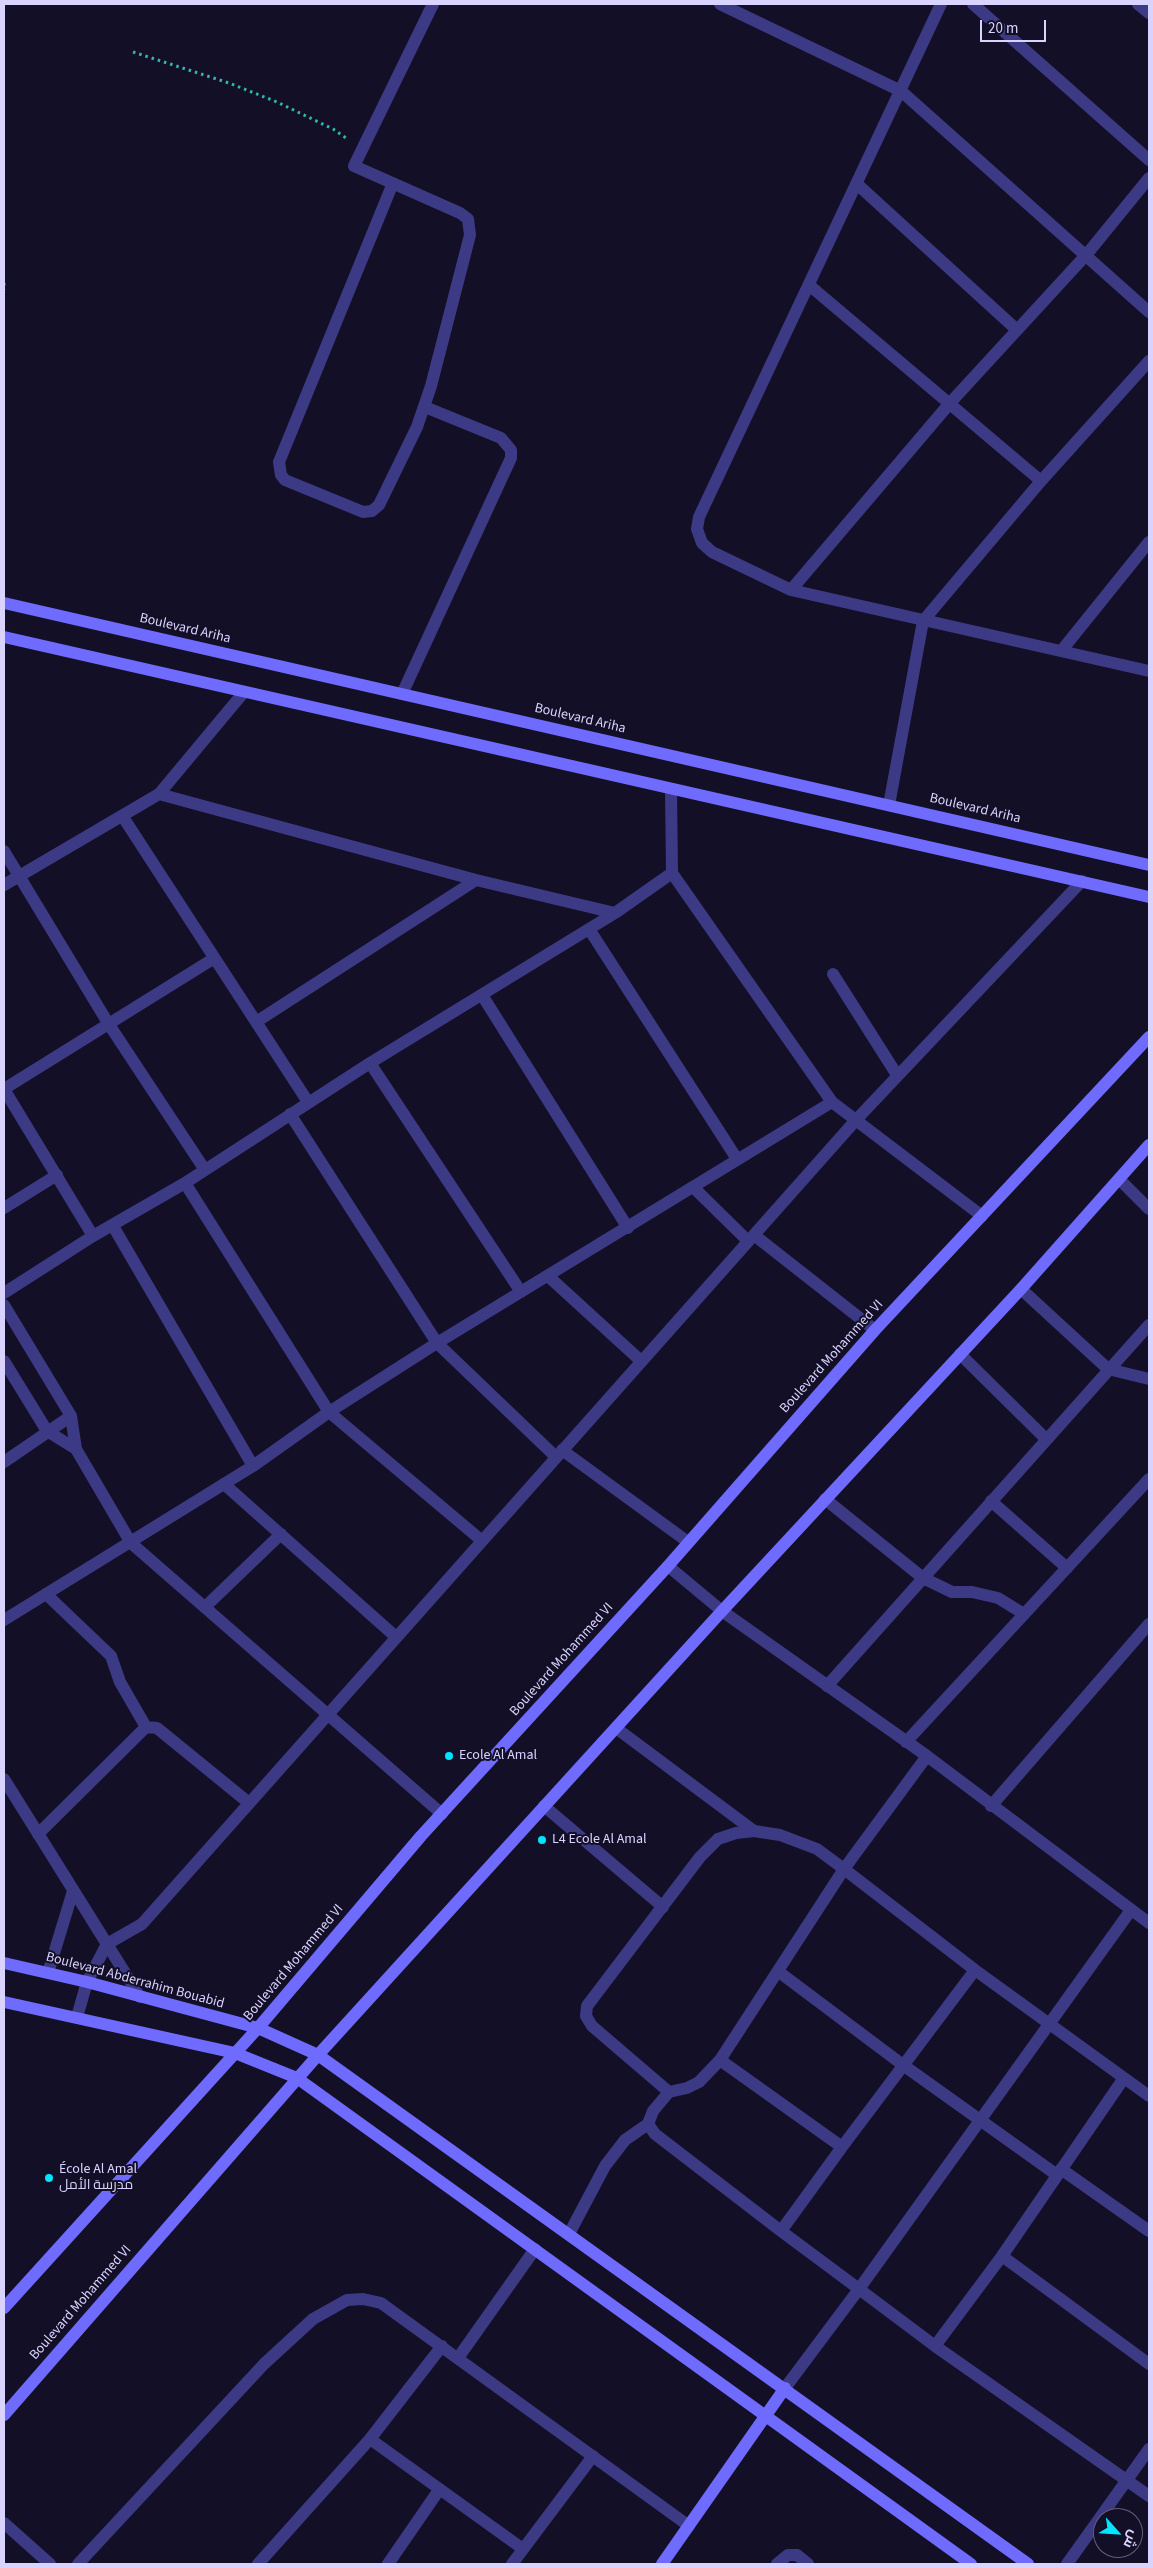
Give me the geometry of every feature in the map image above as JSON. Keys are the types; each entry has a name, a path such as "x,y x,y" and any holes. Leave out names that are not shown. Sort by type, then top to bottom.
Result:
{"main road":[{"name":"Boulevard Ariha","path":"4,603 1149,865"},
{"path":"4,637 1149,897"},
{"name":"Boulevard Mohammed VI","path":"4,2308 258,2028 442,1814 668,1566 875,1330 1149,1037"},
{"name":"Boulevard Mohammed VI","path":"4,2415 297,2078 722,1611 1021,1289 1149,1145"},
{"name":"Boulevard Abderrahim Bouabid","path":"4,1963 86,1982 258,2028 318,2055 1028,2564"},
{"path":"4,2002 235,2053 297,2078 535,2249 765,2418 971,2564"},
{"path":"662,2564 785,2388"}],"street":[{"path":"393,183 279,462 281,475 290,483 363,512 372,511 384,497 424,407 470,235 468,219 460,213 393,183 354,166 433,4"},
{"path":"720,4 901,91 1087,254 1149,312"},
{"path":"941,4 699,517 697,529 702,543 712,552 791,590 1149,671"},
{"path":"973,4 1149,160"},
{"path":"1138,4 1149,14"},
{"path":"791,590 950,403 1087,254 1149,178"},
{"path":"857,184 1017,330"},
{"path":"809,285 1041,481"},
{"path":"889,805 924,621 1041,481 1149,361"},
{"path":"402,694 511,458 511,450 501,438 424,407"},
{"path":"1062,650 1149,542"},
{"path":"4,886 19,875 123,817 159,794 244,692"},
{"path":"671,789 672,873 832,1102 982,1216"},
{"path":"159,794 476,880 615,913"},
{"path":"123,817 213,959 308,1102"},
{"path":"4,852 108,1022 206,1170"},
{"path":"4,1293 93,1236 206,1170 370,1062 615,913 672,873"},
{"path":"256,1022 476,880"},
{"path":"77,2017 86,1982 107,1944 142,1924 481,1540 856,1120 1082,881"},
{"path":"589,929 737,1159"},
{"path":"93,1236 58,1175 4,1089 108,1022 213,959"},
{"path":"833,974 897,1075"},
{"path":"482,995 628,1228"},
{"path":"370,1062 521,1292"},
{"path":"4,1620 224,1484 329,1412 437,1343 832,1102"},
{"path":"290,1114 437,1343 559,1454 688,1542"},
{"path":"4,1208 58,1175"},
{"path":"1119,1179 1149,1209"},
{"path":"185,1183 329,1412 481,1540"},
{"path":"693,1187 751,1238 875,1330"},
{"path":"112,1226 252,1466"},
{"path":"548,1276 641,1361"},
{"path":"1021,1289 1108,1369 1149,1379"},
{"path":"4,1305 71,1416 76,1449 131,1542 326,1715 442,1814"},
{"path":"827,1686 1149,1325"},
{"path":"960,1354 1046,1439"},
{"path":"4,1361 47,1431 76,1449"},
{"path":"4,1462 71,1416"},
{"path":"906,1742 1148,1481"},
{"path":"224,1484 396,1637"},
{"path":"825,1499 923,1578 952,1592 972,1592 998,1598 1024,1614"},
{"path":"991,1501 1067,1568"},
{"path":"205,1607 281,1534"},
{"path":"668,1566 722,1611 927,1756 1149,1923"},
{"path":"46,1594 111,1656 120,1682 146,1727"},
{"path":"991,1806 1149,1624"},
{"path":"38,1834 146,1727 157,1728 249,1803"},
{"path":"616,1728 754,1831"},
{"path":"569,2234 605,2166 625,2140 648,2124 653,2111 669,2092 687,2088 699,2082 720,2060 844,1869 927,1756"},
{"path":"4,1779 140,1997"},
{"path":"544,1806 663,1907"},
{"path":"669,2092 592,2026 586,2016 587,2006 700,1857 718,1839 736,1833 754,1831 798,1841 817,1849 975,1970 1149,2096"},
{"path":"48,1973 73,1891"},
{"path":"785,2388 859,2289 1131,1910"},
{"path":"781,2231 975,1970"},
{"path":"778,1972 979,2122 1149,2231"},
{"path":"720,2060 842,2147"},
{"path":"935,2346 1002,2256 1124,2078"},
{"path":"648,2124 655,2134 935,2346 1149,2496"},
{"path":"458,2358 535,2249"},
{"path":"1002,2256 1149,2364"},
{"path":"78,2564 264,2364 313,2318 330,2307 347,2300 363,2299 381,2303 689,2526"},
{"path":"258,2564 370,2439 442,2346"},
{"path":"370,2439 523,2550"},
{"path":"1067,2564 1149,2449"},
{"path":"512,2564 593,2456"},
{"path":"388,2564 439,2490"},
{"path":"4,2523 50,2564"},
{"path":"776,2564 788,2555 797,2555 808,2564"}],"path":[{"path":"133,52 229,83 277,102 333,129 346,138 354,166"},
{"path":"4,283 4,290"}],"place":[{"name":"Ecole Al Amal","path":"449,1756"},
{"name":"L4 Ecole Al Amal","path":"542,1840"},
{"name":"École Al Amal مدرسة الأمل","path":"49,2178"}]}
